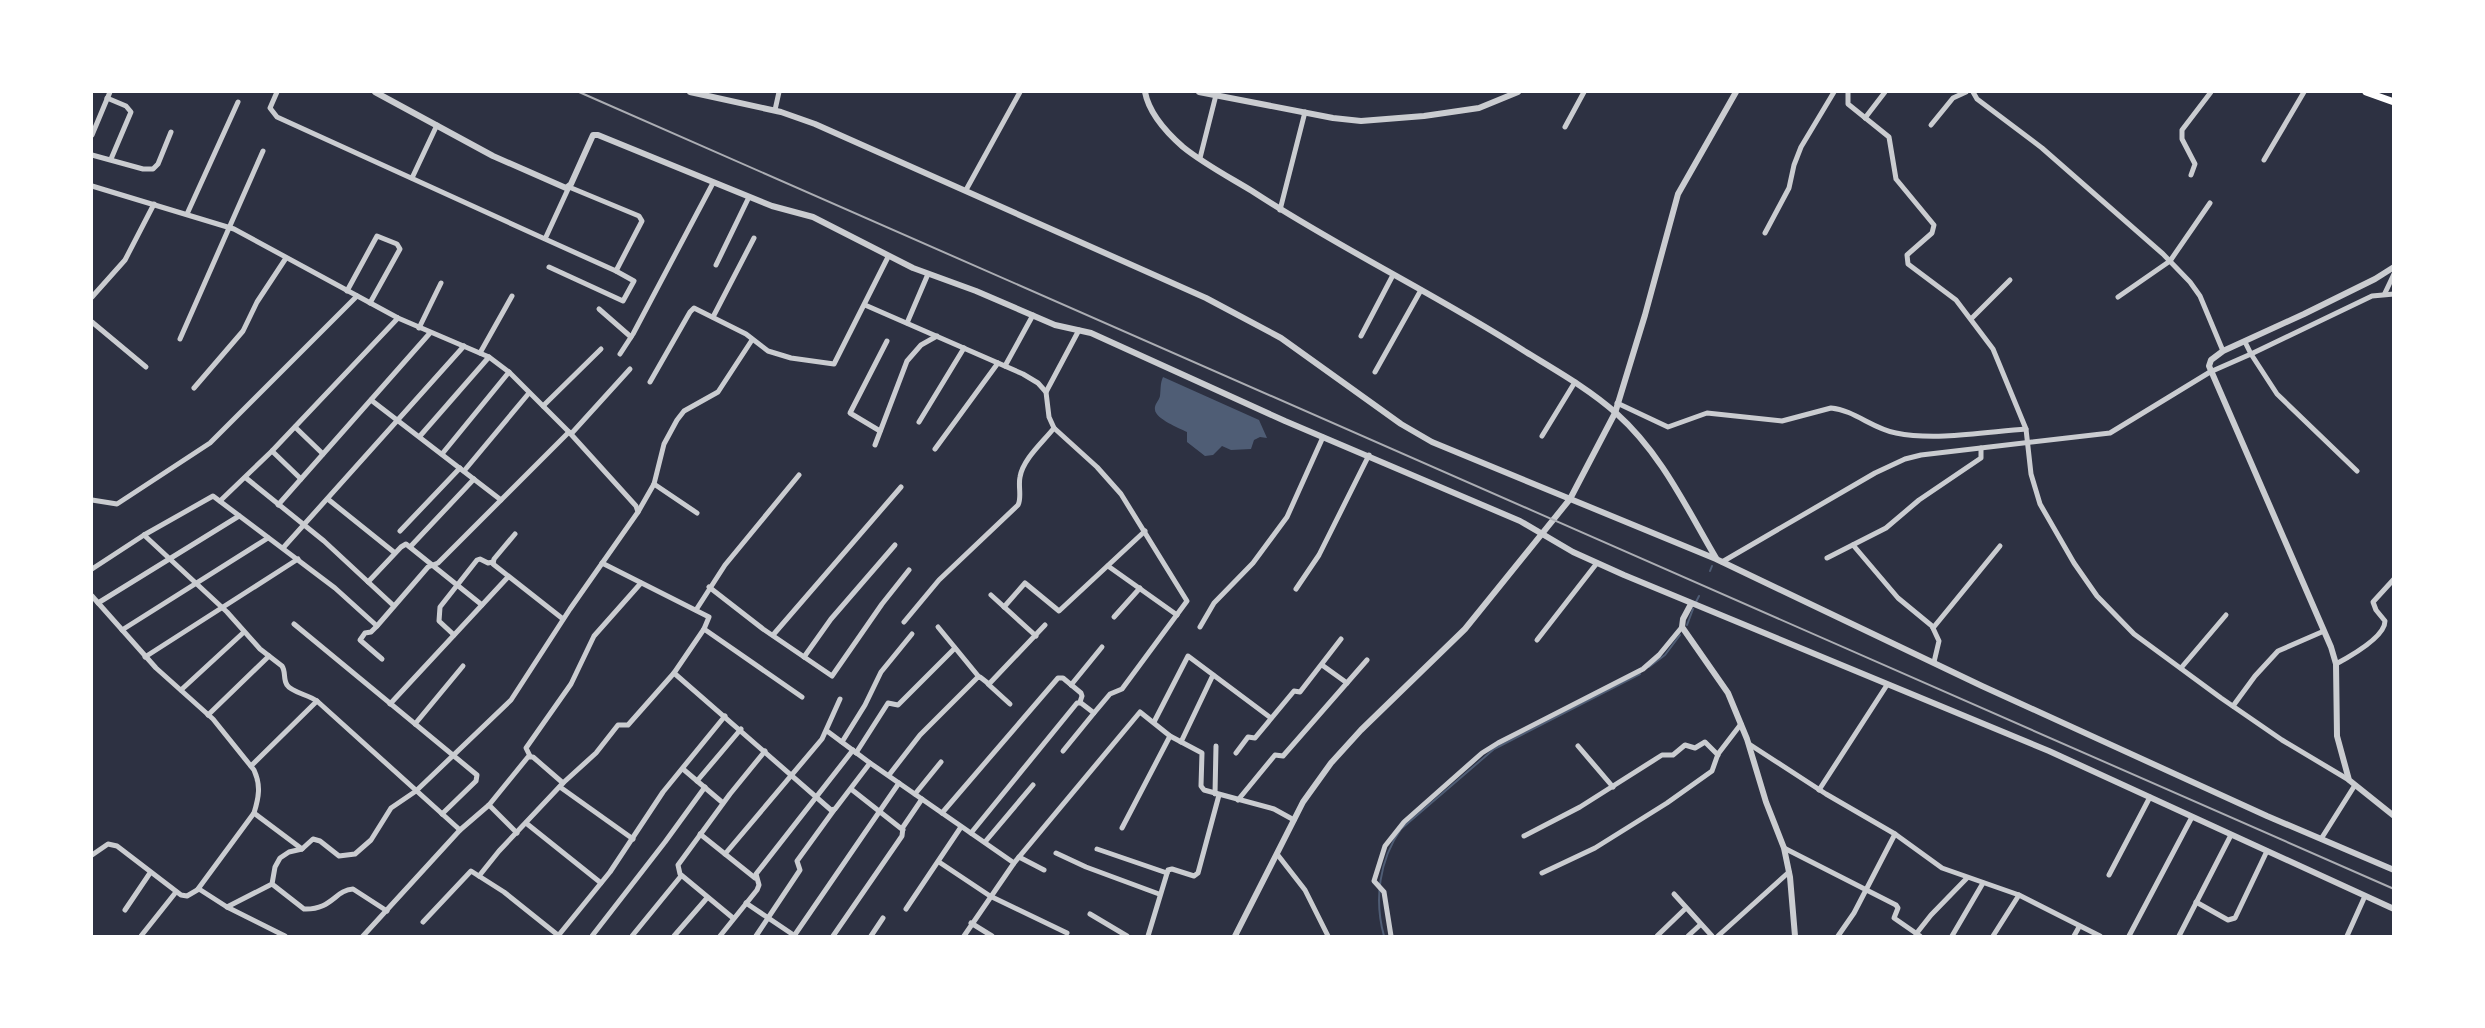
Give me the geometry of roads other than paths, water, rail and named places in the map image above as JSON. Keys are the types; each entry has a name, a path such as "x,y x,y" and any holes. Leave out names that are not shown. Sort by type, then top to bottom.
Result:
{"main road":[{"path":"2366,92 2394,102"}],"street":[{"path":"92,135 93,126 110,92"},
{"path":"277,92 270,108 277,117 634,281 623,301 549,267"},
{"path":"375,92 493,156 641,218 641,225 616,271"},
{"path":"690,92 775,110 815,124 1206,297 1281,338 1417,435 1719,560 1990,690 2394,870"},
{"path":"775,110 779,92"},
{"path":"966,190 1020,92"},
{"path":"1145,92 1151,107 1164,127 1184,147 1200,158 1280,210 1496,332 1575,382 1615,412 1655,454 1719,560"},
{"path":"1199,92 1360,121 1479,108 1518,92"},
{"path":"1565,127 1584,92"},
{"path":"1234,936 1303,802 1331,763 1360,730 1465,629 1570,499 1615,412 1645,315 1678,194 1736,92"},
{"path":"1765,233 1789,188 1801,147 1834,92"},
{"path":"1848,92 1848,104 1889,138 1896,179 1934,225 1932,233 1907,255 1908,264 1952,296 1996,356 2026,429 2031,474 2040,504 2089,586 2134,634 2282,740 2352,782 2394,816"},
{"path":"1865,118 1885,92"},
{"path":"1931,125 1953,98 1966,92"},
{"path":"1973,92 1977,99 2042,148 2170,261 2195,288 2223,351"},
{"path":"2191,175 2195,164 2182,139 2182,130 2211,92"},
{"path":"2264,160 2304,92"},
{"path":"1200,158 1216,95"},
{"path":"107,98 126,106 131,112 111,159"},
{"path":"187,214 238,102"},
{"path":"1280,210 1305,112"},
{"path":"412,178 437,125"},
{"path":"92,155 143,169 153,169 158,164 171,132"},
{"path":"545,240 595,134 749,197 781,209 813,217 888,257 928,274 976,291 1055,325 1079,330 1520,521 1597,563 1691,604 2049,751 2394,909"},
{"path":"180,339 263,151"},
{"path":"620,354 713,183"},
{"path":"92,186 230,227 398,318 489,357 509,372 570,433 636,506 638,512"},
{"path":"716,265 749,197"},
{"path":"2118,297 2170,261 2210,203"},
{"path":"92,297 129,254 154,204"},
{"path":"347,291 376,236 397,244 400,249 370,303"},
{"path":"713,317 754,238"},
{"path":"650,382 692,309 713,317 760,347 777,354 834,364 888,257"},
{"path":"194,388 243,331 257,302 286,258"},
{"path":"2321,839 2352,782 2337,736 2336,664 2324,631 2210,372 2211,360 2223,351 2375,279 2394,267"},
{"path":"2385,293 2394,273"},
{"path":"907,323 928,274"},
{"path":"1361,336 1393,275"},
{"path":"1971,319 2010,280"},
{"path":"419,328 441,283"},
{"path":"1375,372 1420,290"},
{"path":"1719,560 1890,465 1921,455 2110,433 2210,372 2372,296 2385,293 2394,294"},
{"path":"92,500 117,504 210,443 357,296"},
{"path":"480,352 512,296"},
{"path":"865,305 1005,366 1032,379 1046,392"},
{"path":"599,309 631,337"},
{"path":"1005,366 1033,315"},
{"path":"220,501 272,451 398,318"},
{"path":"92,322 146,367"},
{"path":"1063,751 1110,694 1122,689 1177,615 1186,599 1121,494 1097,467 1054,428 1049,417 1046,392 1079,330"},
{"path":"278,505 430,333"},
{"path":"875,445 907,361 917,348 937,336"},
{"path":"272,884 275,867 280,858 289,852 302,849 315,839 339,856 355,854 371,840 391,808 416,791 511,700 563,619 638,512 654,484 664,444 676,420 684,411 718,392 752,340"},
{"path":"880,431 850,413 887,341"},
{"path":"2246,342 2251,354 2277,394 2357,471"},
{"path":"283,548 329,500 464,346"},
{"path":"919,422 964,348"},
{"path":"543,406 601,349"},
{"path":"420,436 489,357"},
{"path":"935,449 998,363"},
{"path":"382,659 360,640 365,633 371,632 430,566 438,563 570,433 630,369"},
{"path":"442,454 509,372"},
{"path":"1542,436 1575,382"},
{"path":"400,531 462,470 530,393"},
{"path":"371,400 400,420 501,500"},
{"path":"1617,404 1668,428 1707,413 1782,421 1831,408 1839,409 1877,428 1901,434 1936,435 2026,429"},
{"path":"295,427 322,454"},
{"path":"904,622 939,580 1018,505 1020,501 1018,489 1022,470 1054,428"},
{"path":"1200,627 1214,603 1253,563 1287,517 1323,437"},
{"path":"1827,558 1886,528 1919,500 1981,458 1981,448"},
{"path":"272,451 301,479"},
{"path":"1296,589 1319,555 1369,455"},
{"path":"696,610 709,587 799,475"},
{"path":"246,477 305,526 394,606"},
{"path":"410,547 474,479"},
{"path":"654,484 697,513"},
{"path":"773,635 901,487"},
{"path":"92,569 210,496 298,559 335,588 377,626"},
{"path":"329,500 395,553"},
{"path":"98,603 239,516"},
{"path":"1004,607 1025,583 1059,611 1145,531"},
{"path":"454,635 440,623 438,614 440,607 478,560 486,563 493,562 515,534"},
{"path":"144,535 284,669 285,682 289,688 307,694 318,701 460,830"},
{"path":"122,630 268,538"},
{"path":"368,582 403,545 410,547 430,566 482,605"},
{"path":"804,657 831,619 896,545"},
{"path":"1853,545 1898,598 1933,628 1939,641 1934,662"},
{"path":"1933,628 2000,546"},
{"path":"145,657 298,559"},
{"path":"493,562 494,566 563,619"},
{"path":"479,876 561,785 596,753 618,725 628,726 674,673 704,629 709,617 602,563"},
{"path":"1537,640 1597,563"},
{"path":"1108,566 1177,615"},
{"path":"709,587 829,675 833,675 882,604 909,570"},
{"path":"390,704 508,577"},
{"path":"2336,664 2353,654 2383,630 2385,621 2373,602 2394,579"},
{"path":"633,839 561,785 530,756 526,748 571,684 592,638 641,583"},
{"path":"1114,616 1140,588"},
{"path":"991,595 1036,636"},
{"path":"92,596 145,657 208,715 251,766 259,786 254,813 198,889 188,896 176,892 113,844 102,847 92,855"},
{"path":"1390,936 1375,875 1382,853 1394,833 1482,753 1643,669 1659,655 1682,627 1683,619 1691,604"},
{"path":"2181,668 2226,615"},
{"path":"294,624 477,775 478,779 441,814"},
{"path":"988,684 1045,625"},
{"path":"938,627 979,677 1010,704"},
{"path":"1682,627 1728,693 1749,744 1766,801 1784,848 1789,872 1795,936"},
{"path":"704,629 802,697"},
{"path":"2233,706 2255,676 2278,651 2324,631"},
{"path":"182,690 244,632"},
{"path":"842,742 865,705 881,672 912,634"},
{"path":"1236,753 1247,737 1255,738 1294,691 1300,692 1341,639"},
{"path":"1071,685 1102,647"},
{"path":"755,878 855,751 888,703 898,705 955,648"},
{"path":"208,715 268,656"},
{"path":"1154,722 1187,656 1271,718"},
{"path":"1238,800 1275,755 1283,756 1366,660"},
{"path":"1322,665 1347,683"},
{"path":"415,724 463,666"},
{"path":"674,673 834,810"},
{"path":"1181,742 1213,675"},
{"path":"889,775 920,735 979,677"},
{"path":"942,813 1061,677 1082,694 1080,702 971,833"},
{"path":"1819,790 1887,685"},
{"path":"725,854 827,731 840,699"},
{"path":"251,766 318,701"},
{"path":"1080,702 1094,713"},
{"path":"964,936 1014,863 1138,713 1143,712 1170,736 1202,753 1201,786 1204,790 1274,809 1294,820"},
{"path":"423,922 469,872 504,892 558,936 602,883 663,792 725,716"},
{"path":"1542,873 1595,848 1667,803 1712,771 1718,755 1741,724"},
{"path":"697,781 741,729"},
{"path":"827,731 1014,863"},
{"path":"1122,828 1170,736"},
{"path":"1524,836 1559,820 1646,765 1652,764 1664,754 1673,755 1685,745 1694,748 1705,742 1718,755"},
{"path":"1749,744 1819,790 1895,834 1937,865 1967,878 2019,895 2100,936"},
{"path":"1148,936 1167,873 1172,869 1197,875 1217,795 1216,746"},
{"path":"1578,746 1614,787"},
{"path":"733,918 681,876 678,872 678,865 723,803 765,751"},
{"path":"363,936 460,830 489,805 530,756"},
{"path":"915,794 941,762"},
{"path":"756,936 800,870 796,861 870,763"},
{"path":"683,769 723,803"},
{"path":"746,903 795,936 899,783"},
{"path":"985,842 1033,785"},
{"path":"592,936 705,787"},
{"path":"851,789 903,830"},
{"path":"2109,875 2150,797"},
{"path":"833,936 902,836 903,830 922,799"},
{"path":"489,805 517,833"},
{"path":"254,813 302,849"},
{"path":"2129,936 2192,817"},
{"path":"526,823 602,883"},
{"path":"906,909 962,827"},
{"path":"700,834 755,878 759,887 720,936"},
{"path":"1838,936 1866,890 1895,834"},
{"path":"2179,936 2231,835"},
{"path":"1784,848 1897,905 1894,918 1918,935 1931,915 1967,878"},
{"path":"1097,849 1167,873"},
{"path":"2196,902 2228,920 2235,918 2267,851"},
{"path":"1056,853 1160,894"},
{"path":"1277,854 1305,890 1328,936"},
{"path":"1019,857 1044,870"},
{"path":"939,862 990,896 1068,933"},
{"path":"1718,936 1789,872"},
{"path":"125,910 150,873"},
{"path":"632,936 681,876"},
{"path":"1952,936 1983,883"},
{"path":"272,884 304,909 321,907 344,891 353,889 387,911"},
{"path":"227,907 272,884"},
{"path":"198,889 227,907 285,936"},
{"path":"141,936 176,892"},
{"path":"1674,894 1712,936"},
{"path":"1992,936 2019,895"},
{"path":"2347,936 2365,896"},
{"path":"674,936 707,898"},
{"path":"1657,936 1686,908"},
{"path":"1090,914 1127,936"},
{"path":"871,936 884,918"},
{"path":"971,923 992,936"},
{"path":"1688,936 1700,925"},
{"path":"2074,936 2079,927"}],"water":[{"path":"1163,377 1259,420 1267,438 1260,437 1254,440 1251,449 1231,450 1222,446 1213,455 1205,456 1187,442 1187,432 1168,423 1156,413 1155,406 1160,396"}],"waterway":[{"path":"1710,571 1712,566"},
{"path":"1696,602 1699,596"},
{"path":"1687,625 1693,609"},
{"path":"1649,667 1665,655 1680,635"},
{"path":"1384,936 1379,908 1380,881 1388,854 1401,829 1494,749 1640,674"}],"railway":[{"path":"579,92 2394,889"}]}
